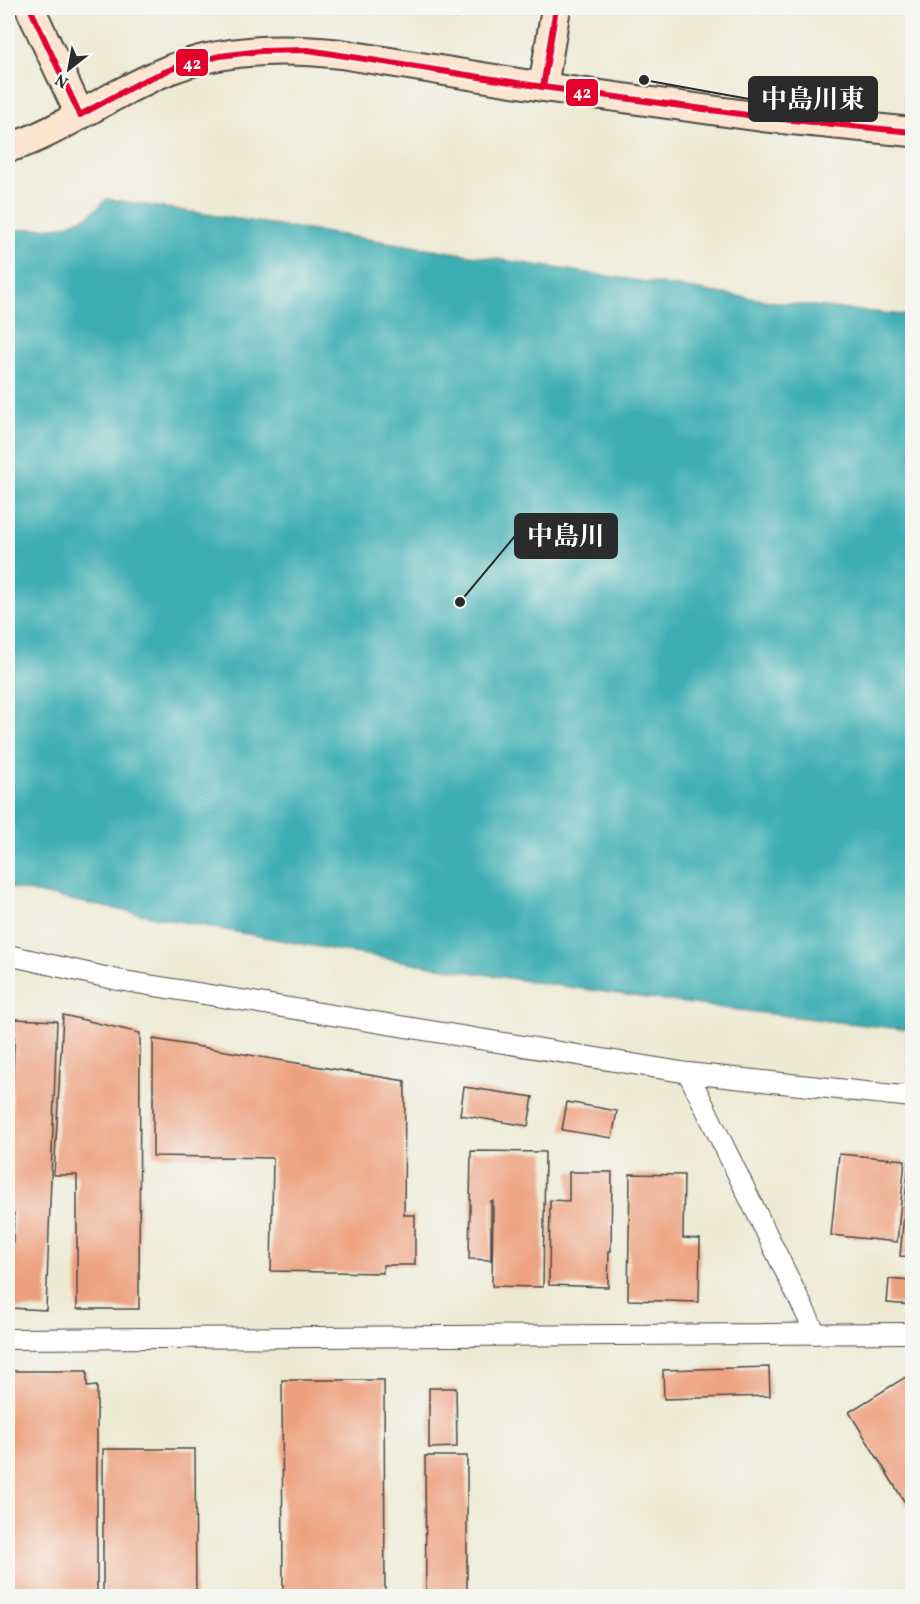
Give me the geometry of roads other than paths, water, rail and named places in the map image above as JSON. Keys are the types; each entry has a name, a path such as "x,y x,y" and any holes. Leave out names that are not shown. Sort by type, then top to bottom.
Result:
{"street":[{"path":"30,8 80,115"},
{"path":"543,87 556,8"},
{"path":"8,147 40,134 143,81 179,66 220,56 260,51 308,50 543,87 762,117 912,132"},
{"path":"8,955 118,980 688,1073 912,1097"},
{"path":"688,1073 816,1334"},
{"path":"8,1339 912,1333"}],"water":[{"path":"107,199 782,303 912,316 912,1030 685,1003 458,970 233,931 8,887 8,231 64,226 89,216"}],"place":[{"name":"中島川東","path":"644,80"},
{"name":"中島川","path":"460,602"}]}
